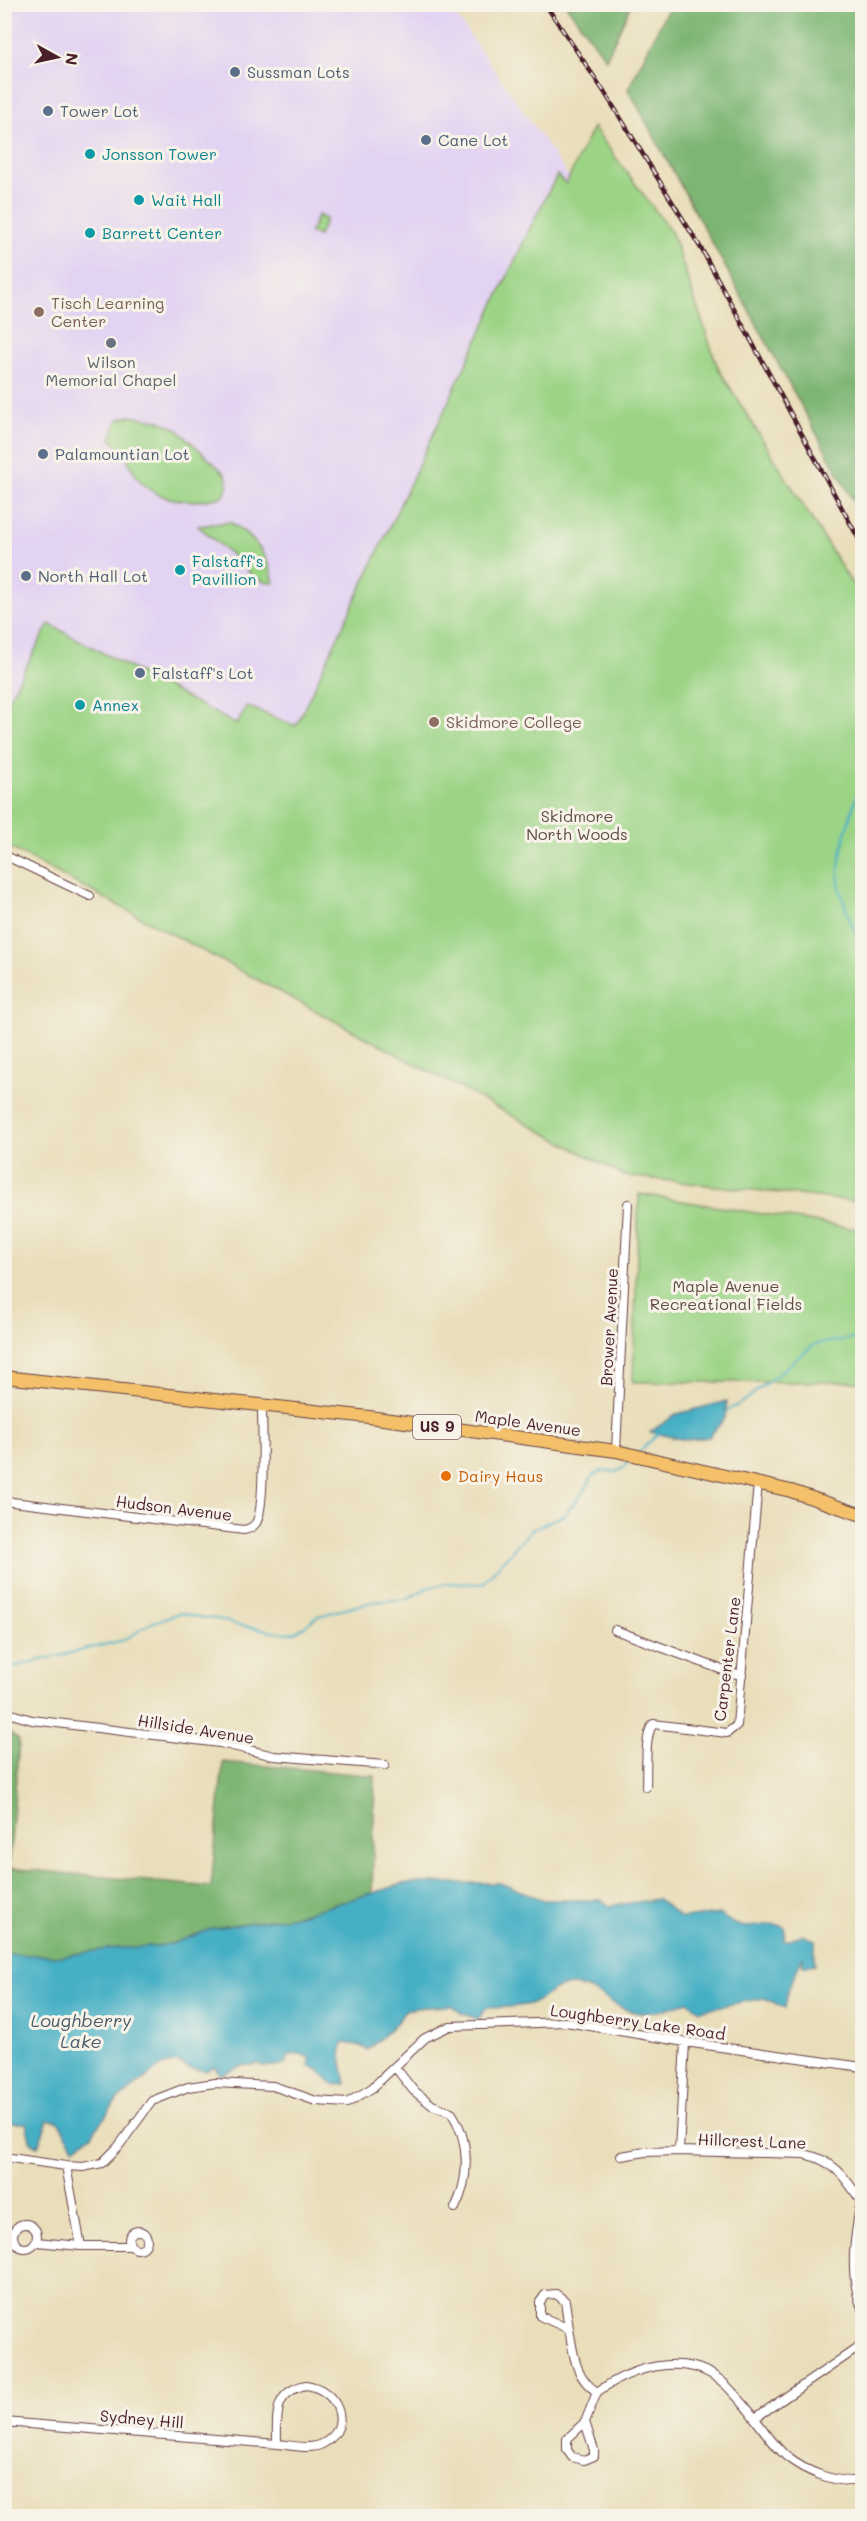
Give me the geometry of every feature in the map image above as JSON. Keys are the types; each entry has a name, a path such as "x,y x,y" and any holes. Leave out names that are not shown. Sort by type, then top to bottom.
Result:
{"main road":[{"name":"Maple Avenue","path":"4,1377 262,1405 616,1451 758,1483 862,1515"}],"street":[{"path":"4,855 90,896"},
{"name":"Brower Avenue","path":"616,1451 628,1204"},
{"name":"Hudson Avenue","path":"4,1502 250,1529 256,1523 259,1514 262,1485 262,1405"},
{"name":"Carpenter Lane","path":"646,1786 650,1728 653,1724 711,1733 727,1733 737,1725 758,1483"},
{"path":"615,1630 728,1672 742,1675"},
{"name":"Hillside Avenue","path":"4,1712 32,1720 220,1743 274,1756 385,1765"},
{"name":"Loughberry Lake Road","path":"4,2157 82,2167 102,2163 118,2147 152,2101 188,2087 227,2082 273,2086 316,2101 347,2103 372,2088 425,2038 450,2026 566,2022 685,2042 862,2067"},
{"path":"679,2151 685,2042"},
{"path":"394,2067 413,2090 432,2104 451,2112 463,2134 466,2155 462,2185 455,2208"},
{"name":"Hillcrest Lane","path":"621,2156 645,2152 679,2151 804,2154 821,2158 844,2176 862,2201 854,2238 854,2268 862,2308"},
{"path":"66,2166 81,2246"},
{"path":"36,2242 81,2246 131,2246"},
{"path":"569,2329 540,2316 540,2302 546,2295 556,2294 562,2297 569,2329 579,2375 586,2385 597,2391"},
{"path":"755,2418 862,2345"},
{"path":"585,2422 594,2456 584,2460 572,2457 567,2450 567,2439 585,2422 597,2391 613,2380 641,2369 664,2365 698,2368 721,2380 777,2446 803,2467 835,2479 862,2481"},
{"name":"Sydney Hill","path":"4,2422 277,2444 303,2446 324,2443 337,2427 339,2416 333,2398 316,2386 306,2385 287,2392 278,2410 277,2444"}],"shaded area":[{"name":"Skidmore North Woods","path":"4,5 449,5 569,177 593,127 672,233 718,368 862,600 862,1202 625,1176 5,845"}],"green space":[{"path":"566,5 631,5 606,59"},
{"path":"670,5 862,5 862,517 628,89"},
{"name":"Skidmore North Woods","path":"593,127 672,233 718,368 862,600 862,1202 625,1176 5,845 5,706 49,624 237,725 246,706 296,726 530,228 557,175 566,184"},
{"path":"318,215 326,219 319,236 310,233"},
{"path":"130,416 157,420 176,428 226,475 228,484 224,496 214,499 180,500 149,489 138,479 126,457 111,439 118,419"},
{"path":"230,522 259,548 272,573 274,583 264,582 252,576 242,564 198,526"},
{"name":"Maple Avenue Recreational Fields","path":"639,1194 862,1230 862,1382 633,1382"},
{"path":"4,1729 19,1740 9,1868 211,1887 223,1762 375,1776 372,1893 296,1916 214,1928 169,1945 107,1949 64,1956 5,1954"}],"water":[{"path":"727,1401 725,1418 709,1437 686,1440 650,1432 677,1414"},
{"name":"Loughberry Lake","path":"406,1883 500,1883 544,1900 601,1900 610,1906 658,1899 681,1918 720,1914 740,1926 770,1924 785,1927 784,1941 802,1935 815,1940 815,1964 803,1966 803,1956 788,1990 785,2008 764,1998 700,2010 688,2002 660,2011 633,2012 589,1990 570,1986 557,1988 528,2005 487,2008 478,2019 461,2013 451,2005 411,2009 405,2010 399,2020 368,2050 358,2045 343,2043 341,2056 346,2084 333,2085 318,2069 309,2067 310,2058 301,2054 290,2055 284,2065 240,2066 221,2075 214,2066 206,2071 188,2068 177,2062 161,2066 117,2100 92,2135 74,2147 58,2121 48,2120 38,2146 31,2143 26,2123 8,2123 5,2127 5,1954 64,1956 107,1949 169,1945 214,1928 296,1916"}],"waterway":[{"path":"862,778 846,831 839,873 845,907 862,945"},
{"path":"727,1411 743,1402 815,1344 862,1337"},
{"path":"639,1452 659,1433"},
{"path":"4,1669 124,1640 151,1623 180,1613 284,1633 296,1632 318,1616 372,1602 407,1599 427,1588 449,1583 482,1584 532,1529 564,1515 585,1490 593,1475 601,1471 616,1472 631,1460"}],"railway":[{"path":"545,4 605,93 702,250 862,545"}],"place":[{"name":"Sussman Lots","path":"235,72"},
{"name":"Tower Lot","path":"48,111"},
{"name":"Cane Lot","path":"426,140"},
{"name":"Jonsson Tower","path":"90,154"},
{"name":"Wait Hall","path":"139,200"},
{"name":"Barrett Center","path":"90,233"},
{"name":"Tisch Learning Center","path":"39,312"},
{"name":"Wilson Memorial Chapel","path":"111,343"},
{"name":"Palamountian Lot","path":"43,454"},
{"name":"Falstaff's Pavillion","path":"180,570"},
{"name":"North Hall Lot","path":"26,576"},
{"name":"Falstaff's Lot","path":"140,673"},
{"name":"Annex","path":"80,705"},
{"name":"Skidmore College","path":"434,722"},
{"name":"Dairy Haus","path":"446,1476"}]}
